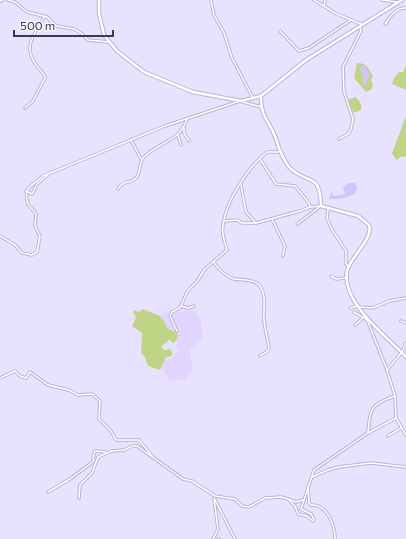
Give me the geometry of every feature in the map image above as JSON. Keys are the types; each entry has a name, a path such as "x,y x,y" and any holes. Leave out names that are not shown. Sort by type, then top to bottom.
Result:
{"street":[{"path":"8,0 15,2 27,12 45,16 56,26 70,28 81,33 88,40 109,42"},
{"path":"99,0 99,13 103,31 109,42 126,59 148,74 193,92 241,101 261,107"},
{"path":"211,0 214,15 224,33 232,58 253,98"},
{"path":"314,0 361,26"},
{"path":"324,6 325,0"},
{"path":"382,0 398,2"},
{"path":"0,236 14,245 22,253 32,255 37,252 40,236 35,226 36,214 28,203 26,192 27,188 43,176 165,126 261,96 306,60 402,0"},
{"path":"387,23 385,24 395,11 406,8"},
{"path":"25,108 33,101 45,78 30,54 29,47 45,16"},
{"path":"280,31 299,52 309,48 351,20"},
{"path":"339,139 348,134 351,129 352,119 344,92 343,67 347,56 356,43 361,31 361,26"},
{"path":"261,96 261,107 275,138 279,152 294,171 315,182 319,186 321,206"},
{"path":"187,119 184,133 189,141"},
{"path":"141,159 160,145 178,135 185,126"},
{"path":"178,135 181,145"},
{"path":"118,189 123,183 134,180 137,177 141,159 131,140"},
{"path":"176,331 170,316 181,306 186,292 198,280 204,270 227,250 223,235 224,221 234,195 260,158 267,152 279,152"},
{"path":"260,158 276,184 295,186 309,203 310,207"},
{"path":"26,192 32,194 37,184 51,174"},
{"path":"241,184 246,212 256,223"},
{"path":"296,224 321,206"},
{"path":"224,221 237,220 242,223 256,223 310,207 321,206 358,216 370,225 370,234 349,267 347,278 350,291 368,322 387,370 395,396 396,418 406,435"},
{"path":"328,207 327,218 331,228 346,251 346,264 349,267"},
{"path":"272,219 285,246 283,256"},
{"path":"214,262 218,269 234,279 240,278 259,284 261,288 264,296 264,320 269,347 268,350 260,356"},
{"path":"331,276 336,279 347,278"},
{"path":"350,308 358,306 373,308 389,301 406,298"},
{"path":"181,306 188,308 194,306"},
{"path":"354,312 364,317 406,357"},
{"path":"355,325 364,317"},
{"path":"401,321 406,323"},
{"path":"387,370 402,352 406,343"},
{"path":"0,378 15,371 20,376 26,378 30,372 48,385 69,390 78,395 92,394 100,401 99,418 111,431 116,440 139,440 155,459"},
{"path":"368,433 370,416 373,407 379,402 395,396"},
{"path":"288,499 295,506 298,514 307,516 313,521 314,519 311,514 301,509 314,470 368,433 396,418"},
{"path":"388,436 401,428"},
{"path":"79,498 80,485 92,473 98,457 118,449 124,450 137,446 183,479 192,481 214,497 235,539"},
{"path":"95,462 93,457 95,451 106,452"},
{"path":"48,492 95,462"},
{"path":"312,477 339,467 371,464 406,467"},
{"path":"308,486 309,503 310,505 318,504 326,510 335,532 334,539"},
{"path":"214,497 232,498 242,506 249,507 265,498 281,497 296,502 304,500"},
{"path":"213,539 218,529 214,497"}],"shaded area":[{"path":"362,66 365,66 370,76 366,83 367,85 363,85 363,76 360,69"},
{"path":"349,183 355,183 357,188 355,194 344,198 329,199 332,191 333,196 345,194 343,187"},
{"path":"195,309 201,322 202,340 198,340 193,347 189,347 193,371 188,373 185,379 170,381 162,368 165,360 171,358 179,350 176,345 178,338 172,330 167,328 160,316 163,312 178,313"}],"green space":[{"path":"357,63 365,65 373,77 371,79 373,84 372,89 366,92 354,78"},
{"path":"406,65 406,90 392,84 394,78 399,72 403,72"},
{"path":"356,97 361,104 361,110 354,113 347,100"},
{"path":"406,116 406,157 402,156 396,160 392,153"},
{"path":"143,309 160,316 167,328 177,333 178,338 174,343 169,340 161,347 164,350 170,349 173,353 170,357 166,357 160,370 148,366 145,357 141,353 142,333 132,326 136,317 133,312 135,310 139,312"}]}
